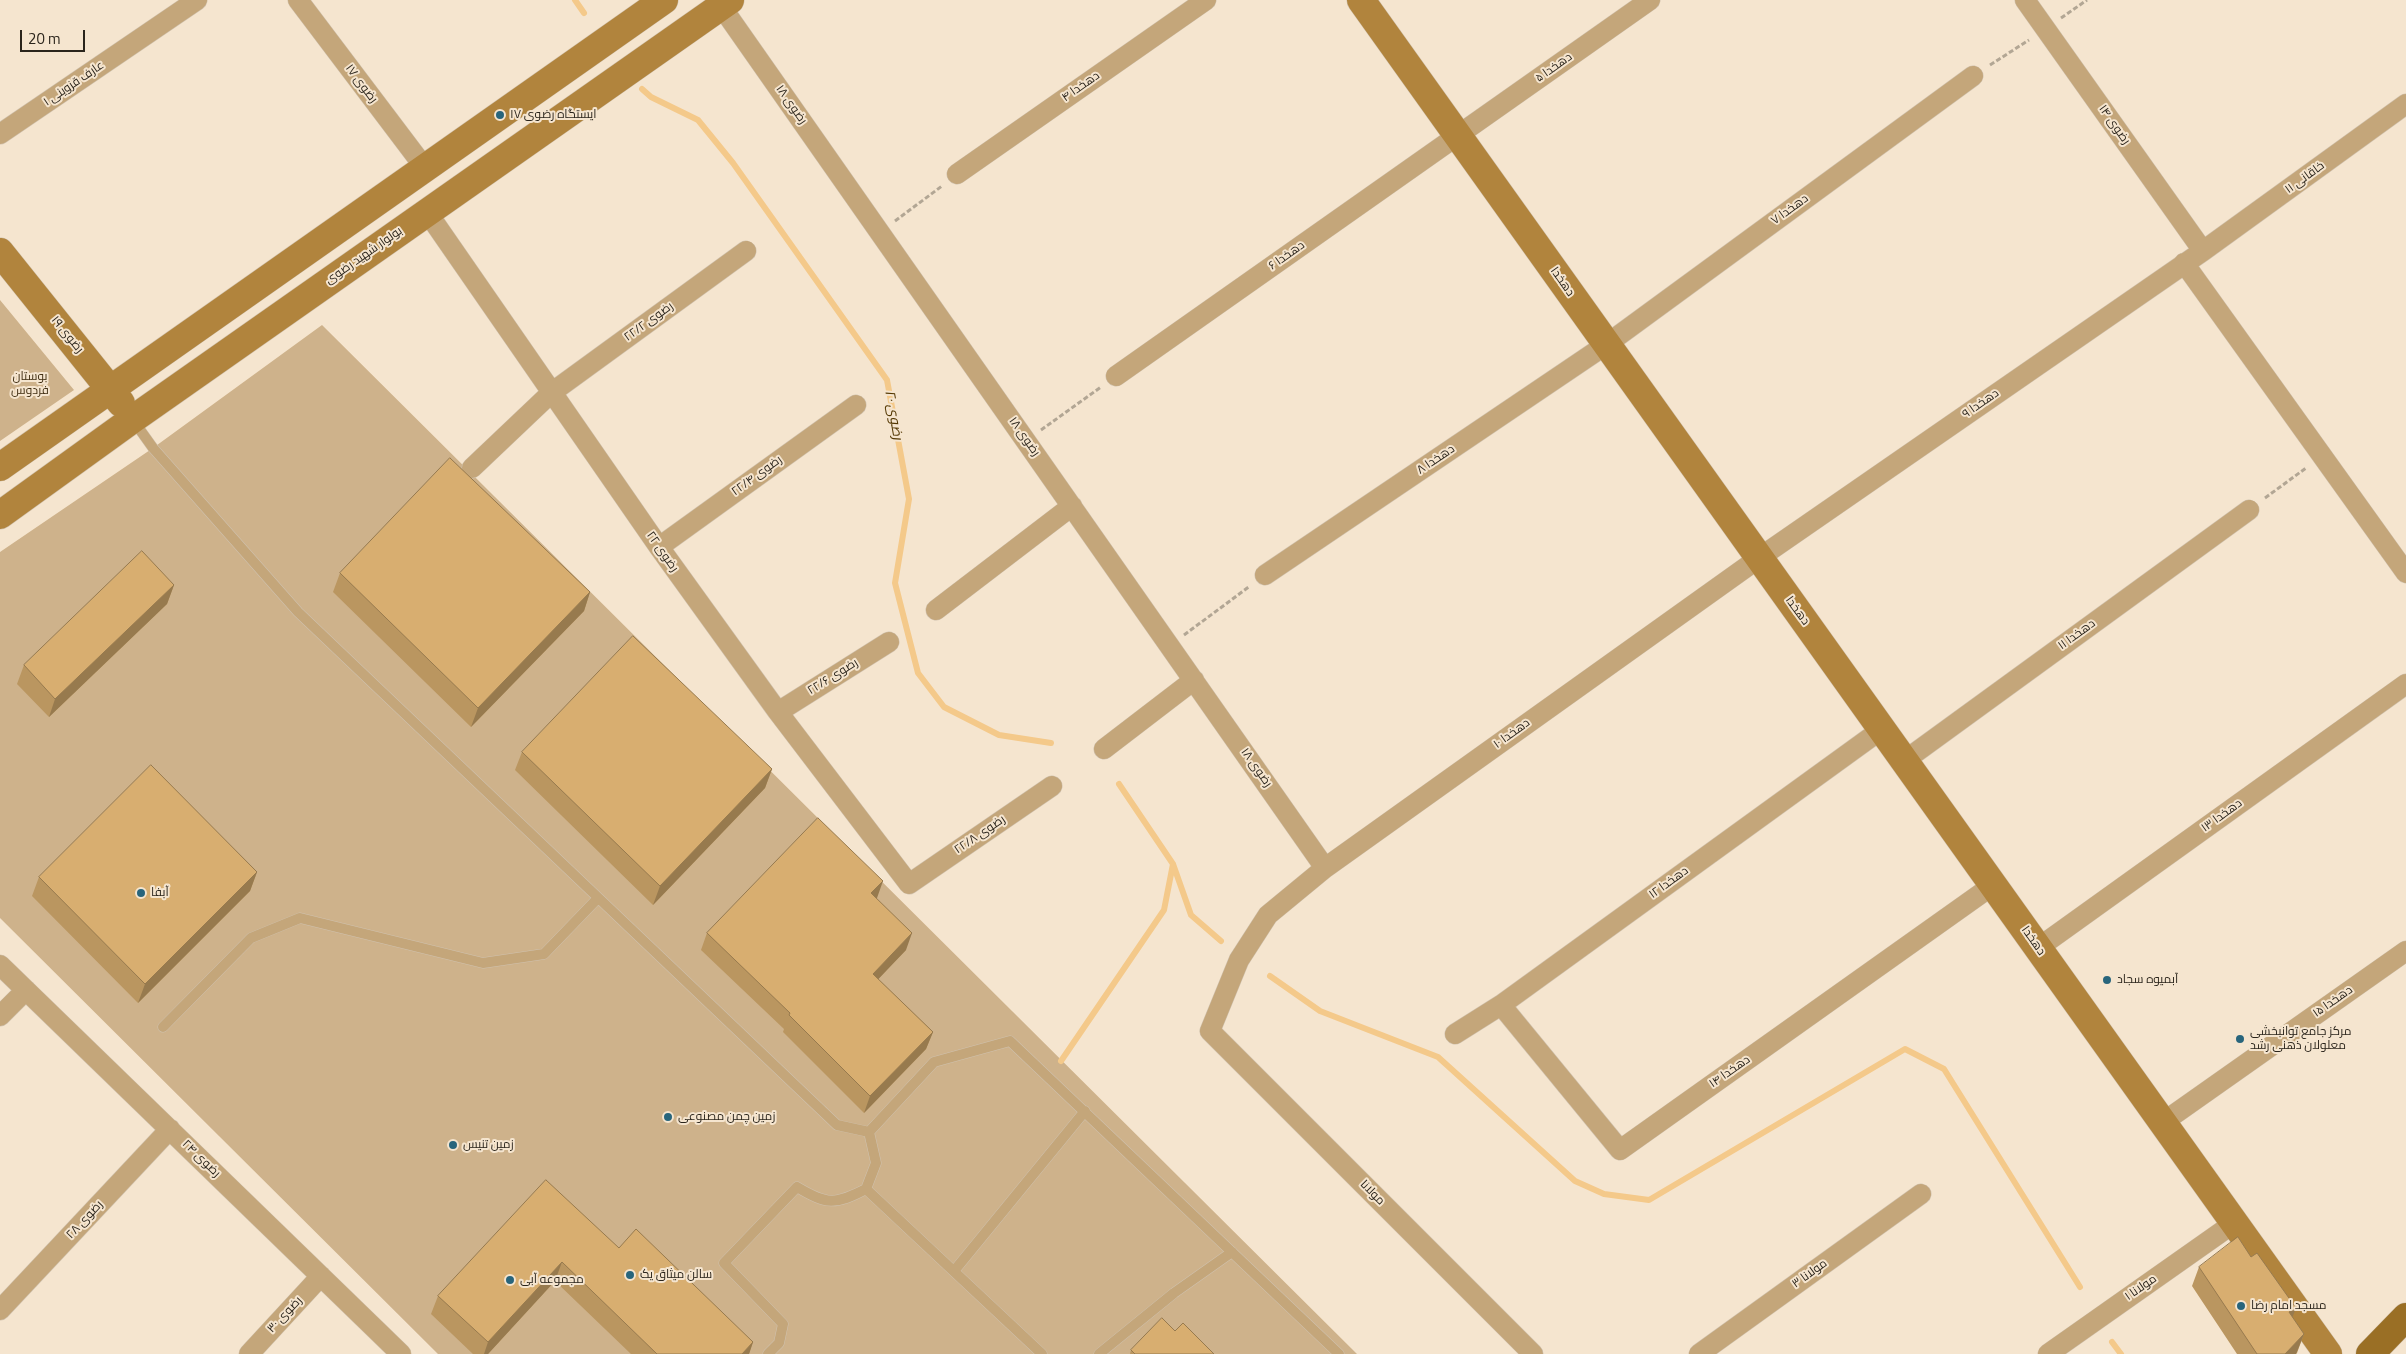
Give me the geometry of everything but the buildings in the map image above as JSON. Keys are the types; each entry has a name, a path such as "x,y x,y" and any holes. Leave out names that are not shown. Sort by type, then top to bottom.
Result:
{"main road":[{"path":"2370,1354 2406,1317"}],"street":[{"name":"عارف قزوینی ۱","path":"0,134 197,0"},
{"name":"رضوی ۱۷","path":"298,0 425,168"},
{"path":"0,467 664,0"},
{"name":"دهخدا ۴","path":"957,174 1206,0"},
{"name":"دهخدا","path":"1361,0 2328,1354"},
{"name":"دهخدا ۵","path":"1458,136 1650,0"},
{"name":"رضوی ۱۴","path":"2025,0 2203,251"},
{"name":"بولوار شهید رضوی","path":"0,515 133,419 726,3"},
{"name":"رضوی ۱۸","path":"726,3 881,232 1325,868"},
{"name":"دهخدا ۷","path":"1607,344 1973,76"},
{"name":"خاقانی ۱۱","path":"2203,251 2406,104"},
{"name":"دهخدا ۶","path":"1116,376 1458,136"},
{"name":"رضوی ۲۲","path":"427,212 659,547 778,712 909,884"},
{"name":"رضوی ۲۲/۲","path":"472,468 551,393 746,251"},
{"name":"دهخدا ۹","path":"1759,558 2203,251"},
{"name":"رضوی ۱۹","path":"0,252 133,419"},
{"path":"2184,263 2406,573"},
{"name":"دهخدا ۸","path":"1265,576 1607,344"},
{"name":"رضوی ۲۲/۴","path":"659,547 856,405"},
{"path":"936,610 1072,506"},
{"name":"دهخدا ۱۱","path":"1904,761 2249,510"},
{"name":"دهخدا ۱۰","path":"1210,1031 1239,960 1268,915 1325,868 1759,558"},
{"name":"رضوی ۲۲/۶","path":"778,712 889,642"},
{"path":"1104,749 1194,680"},
{"name":"دهخدا ۱۳","path":"2038,948 2406,684"},
{"name":"دهخدا ۱۲","path":"1454,1034 1501,1005 1882,729"},
{"name":"رضوی ۲۲/۸","path":"909,884 1052,786"},
{"name":"دهخدا ۱۴","path":"1501,1005 1620,1150 1993,885"},
{"name":"دهخدا ۱۵","path":"2162,1123 2406,950"},
{"name":"رضوی ۲۴","path":"0,965 401,1354"},
{"path":"0,1016 26,990"},
{"name":"مولانا","path":"1210,1031 1533,1354"},
{"name":"رضوی ۲۸","path":"0,1310 170,1129"},
{"name":"مولانا ۳","path":"1699,1354 1921,1194"},
{"name":"مولانا ۱","path":"2048,1354 2234,1223"},
{"name":"رضوی ۳۰","path":"248,1354 321,1276"}],"lane":[{"path":"133,419 153,448 298,612 837,1125 869,1132"},
{"path":"163,1027 251,938 300,918 483,963 544,954 598,898"},
{"path":"869,1132 934,1062 1010,1041 1339,1354"},
{"path":"954,1271 1084,1111"},
{"path":"768,1354 779,1343 783,1324 724,1263 797,1187 819,1200 844,1200 866,1189 876,1163 869,1132"},
{"path":"866,1189 1042,1354"},
{"path":"1099,1354 1174,1292 1232,1252"}],"path":[{"path":"881,232 957,174"},
{"path":"1027,441 1116,376"},
{"path":"2249,510 2323,456"},
{"path":"1170,646 1265,576"}],"green space":[{"name":"بوستان فردوس","path":"0,300 74,390 0,441"},
{"path":"322,325 1357,1354 438,1354 0,918 0,552 153,448"}],"waterway":[{"path":"575,0 584,13"},
{"name":"رضوی ۲۰","path":"642,89 651,97 698,120 733,163 887,380 909,499 895,583 918,673 944,707 999,735 1051,743"},
{"path":"1119,784 1173,864 1191,915 1221,941"},
{"path":"1061,1061 1164,910 1173,864"},
{"path":"1270,976 1320,1011 1438,1057 1575,1181 1604,1194 1649,1200 1905,1049 1944,1069 2080,1287"},
{"path":"2112,1342 2121,1354"}],"place":[{"name":"ایستگاه رضوی ۱۷","path":"500,115"},
{"name":"آبفا","path":"141,893"},
{"name":"آبمیوه سجاد","path":"2107,980"},
{"name":"مرکز جامع توانبخشی معلولان ذهنی رشد","path":"2240,1039"},
{"name":"زمین چمن مصنوعی","path":"668,1117"},
{"name":"زمین تنیس","path":"453,1145"},
{"name":"سالن میثاق یک","path":"630,1275"},
{"name":"مجموعه آبی","path":"510,1280"},
{"name":"مسجد امام رضا","path":"2241,1306"}]}
